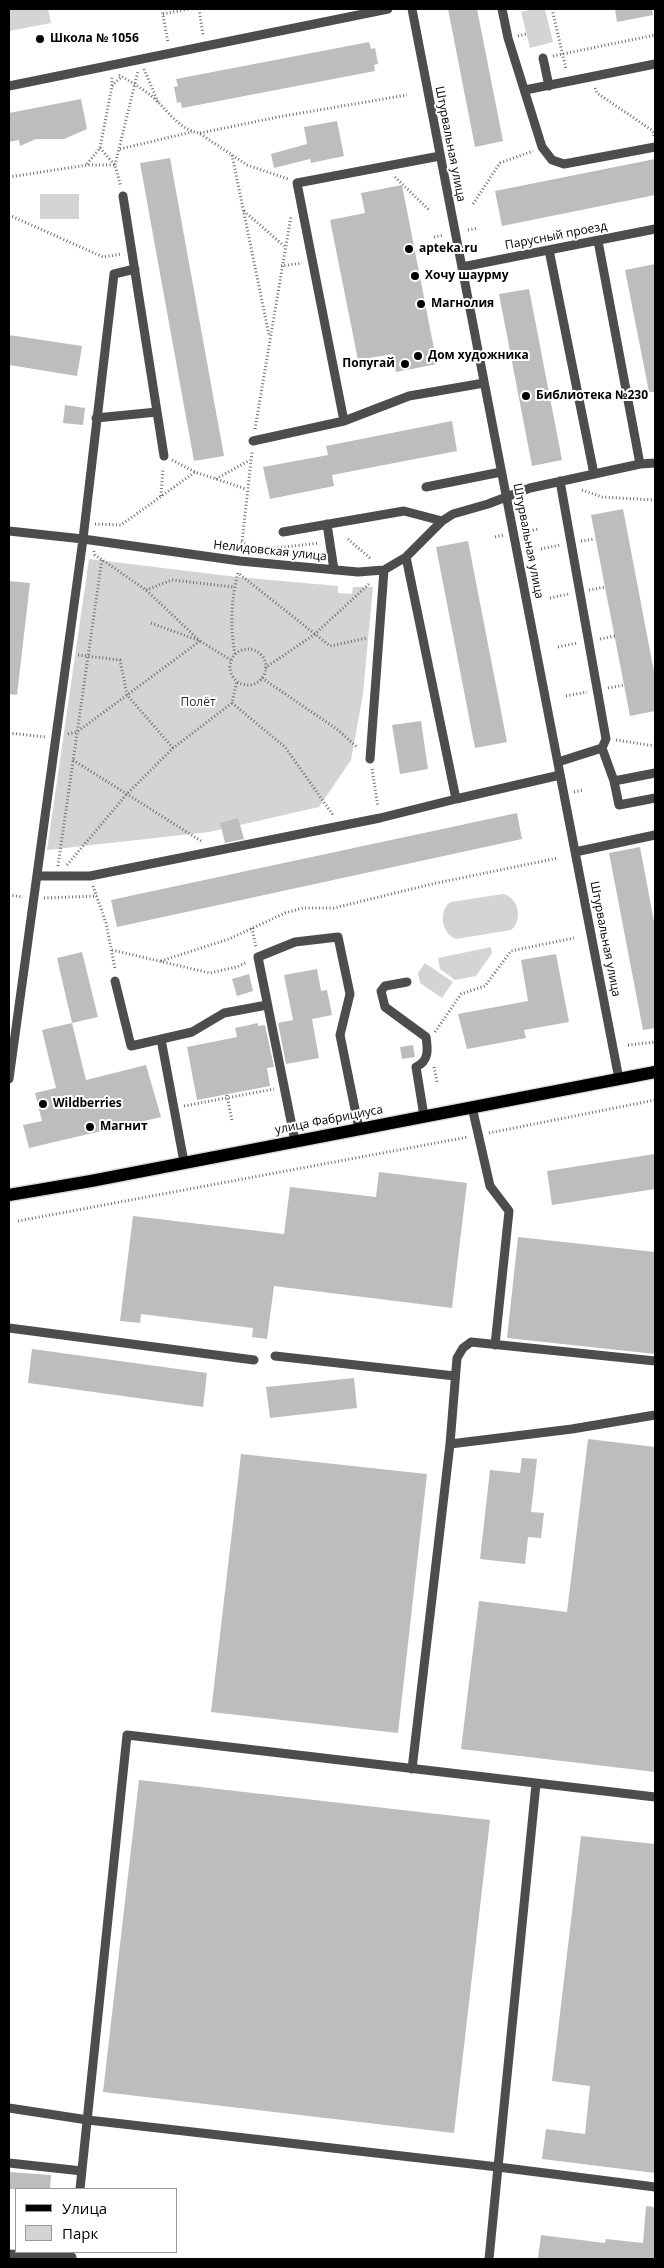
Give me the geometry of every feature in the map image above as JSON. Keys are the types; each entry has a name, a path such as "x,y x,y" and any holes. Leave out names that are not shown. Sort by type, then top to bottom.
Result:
{"main road":[{"name":"улица Фабрициуса","path":"9,1195 655,1072"}],"street":[{"path":"9,86 388,9"},
{"name":"Штурвальная улица","path":"412,9 619,1079"},
{"path":"502,9 508,38 542,147 552,160 564,164 655,145"},
{"path":"543,58 549,86"},
{"path":"525,90 655,64"},
{"path":"344,422 297,183 440,156"},
{"path":"123,196 164,456"},
{"name":"Парусный проезд","path":"462,267 655,229"},
{"path":"598,240 640,464"},
{"path":"549,250 594,474"},
{"path":"9,1079 13,1015 34,898 67,654 87,540 84,524 114,274 135,269"},
{"path":"253,440 344,422 409,396 484,383"},
{"path":"96,418 157,412"},
{"name":"Нелидовская улица","path":"9,532 87,540 240,561 358,572 384,570 406,557 442,521 453,514 530,488 640,464 655,463"},
{"path":"426,487 501,472"},
{"path":"560,481 606,739 602,748 614,781 619,805 655,798"},
{"path":"283,532 404,511 442,521"},
{"path":"327,524 334,570"},
{"path":"406,557 456,799"},
{"path":"370,759 384,570"},
{"path":"558,762 602,748"},
{"path":"614,781 655,773"},
{"path":"37,876 90,876 380,818 560,775"},
{"path":"575,852 655,835"},
{"path":"294,1141 258,957 295,942 338,937 350,994 340,1035 359,1129"},
{"path":"115,981 131,1046 192,1032 224,1013 267,1005"},
{"path":"407,982 385,986 381,991 385,1007 426,1037 428,1046 426,1058 422,1064 416,1067 424,1116"},
{"path":"161,1039 184,1162"},
{"path":"472,1107 490,1186 509,1211 495,1344"},
{"path":"9,1328 254,1360"},
{"path":"412,1769 450,1444 457,1358 463,1348 471,1342 655,1361"},
{"path":"275,1356 455,1376"},
{"path":"450,1444 572,1429 655,1415"},
{"path":"80,2188 127,1735 655,1797"},
{"path":"489,2259 536,1784"},
{"path":"9,2108 88,2120 655,2187"},
{"path":"9,2163 82,2171"},
{"path":"9,2254 72,2256"}],"path":[{"path":"162,9 170,53"},
{"path":"163,14 189,9"},
{"path":"198,9 205,46"},
{"path":"552,9 570,82"},
{"path":"543,58 655,35"},
{"path":"115,165 136,85 140,59"},
{"path":"140,59 159,102"},
{"path":"87,164 100,148 112,86 112,72 136,85 159,102 170,115 192,132"},
{"path":"592,78 597,93 653,131 655,145"},
{"path":"120,149 192,132 199,133 278,117 407,95"},
{"path":"199,133 247,165 297,183"},
{"path":"473,204 500,163 542,147"},
{"path":"100,148 115,165 123,196"},
{"path":"231,155 269,337"},
{"path":"9,177 87,164 115,165"},
{"path":"386,166 428,210"},
{"path":"241,553 250,460 284,246 292,210"},
{"path":"244,211 284,246"},
{"path":"9,215 103,257 132,251"},
{"path":"468,230 478,228"},
{"path":"434,237 444,235"},
{"path":"281,266 313,262"},
{"path":"162,496 164,456 196,472 246,489"},
{"path":"215,479 250,460"},
{"path":"84,524 121,525 196,472"},
{"path":"560,481 602,497 655,500"},
{"path":"526,532 538,529"},
{"path":"495,537 504,535"},
{"path":"265,668 315,634 384,570 348,539"},
{"path":"87,540 95,555 146,590 200,641"},
{"path":"241,542 259,550 330,541"},
{"path":"541,549 572,543"},
{"path":"56,877 102,560"},
{"path":"235,654 231,636 234,587 238,573 330,646 378,636"},
{"path":"146,590 172,580 234,587"},
{"path":"550,598 580,592"},
{"path":"152,623 200,641 231,660"},
{"path":"77,732 200,641"},
{"path":"558,647 589,641"},
{"path":"243,649 256,651 264,660 265,668 262,678 252,685 246,685 237,681 231,674 231,660 235,654 243,649"},
{"path":"67,654 120,660 127,695 173,748"},
{"path":"262,678 338,730 370,759 380,818"},
{"path":"56,877 126,795 173,748 232,703 237,681"},
{"path":"566,696 597,690"},
{"path":"232,703 285,747 340,825"},
{"path":"9,732 56,738"},
{"path":"606,739 655,746"},
{"path":"73,760 216,851"},
{"path":"574,792 583,790"},
{"path":"162,961 229,939 286,913 303,908 334,908 432,884 558,858"},
{"path":"90,876 106,923 116,965 115,981"},
{"path":"34,898 97,896"},
{"path":"112,950 210,973 237,966 258,957 252,928"},
{"path":"435,1037 435,1032 461,994 485,986 511,951 574,938"},
{"path":"628,1045 655,1042"},
{"path":"174,1108 227,1096 283,1087"},
{"path":"227,1096 232,1121"},
{"path":"18,1221 655,1100"}],"green space":[{"path":"9,9 48,9 51,23 9,31"},
{"path":"545,9 553,42 530,48 521,12"},
{"path":"40,194 79,194 79,219 40,219"},
{"name":"Полёт","path":"89,559 237,577 338,586 338,593 352,594 353,587 373,587 363,694 351,760 319,807 209,832 47,850"},
{"path":"503,894 513,900 518,910 517,921 511,930 456,939 447,932 444,927 443,915 447,905 451,902"},
{"path":"491,947 492,953 476,976 455,980 440,969 438,958"},
{"path":"425,963 453,982 442,998 420,983 418,973"}],"building":[{"path":"448,9 477,9 503,141 475,147"},
{"path":"615,9 652,9 653,15 617,22"},
{"path":"369,42 371,49 375,48 378,64 374,65 375,71 182,108 181,102 177,103 174,87 178,86 176,79"},
{"path":"81,99 87,129 64,139 36,139 20,146 19,140 9,142 9,113"},
{"path":"337,121 344,156 311,163 310,159 274,168 271,154 307,144 304,127"},
{"path":"170,158 224,456 194,461 140,163"},
{"path":"655,159 655,195 502,226 495,191"},
{"path":"402,185 437,364 396,372 393,354 358,360 330,220 365,213 361,193"},
{"path":"655,264 655,392 649,392 625,270"},
{"path":"529,289 562,460 532,466 499,294"},
{"path":"9,335 82,346 77,376 9,365"},
{"path":"65,405 85,408 83,425 63,423"},
{"path":"452,421 457,451 332,475 334,486 270,499 263,467 328,455 326,446"},
{"path":"623,509 655,677 655,711 630,716 591,515"},
{"path":"468,541 507,742 475,748 436,547"},
{"path":"9,581 30,583 17,695 9,694"},
{"path":"421,721 428,769 400,774 392,725"},
{"path":"517,813 522,839 117,927 111,900"},
{"path":"238,818 244,839 225,843 220,823"},
{"path":"640,847 655,927 655,1028 643,1030 609,853"},
{"path":"82,952 98,1017 72,1023 57,958"},
{"path":"556,954 569,1022 524,1030 526,1038 467,1049 458,1014 528,1001 521,960"},
{"path":"317,969 321,991 327,990 332,1015 312,1019 319,1058 286,1064 278,1023 293,1020 284,975"},
{"path":"249,974 253,991 237,996 232,979"},
{"path":"72,1023 86,1080 146,1065 161,1117 29,1148 23,1125 42,1121 35,1093 56,1088 42,1030"},
{"path":"258,1023 258,1026 265,1025 274,1067 267,1068 270,1086 197,1100 187,1047 237,1037 235,1028"},
{"path":"413,1045 415,1057 402,1059 400,1047"},
{"path":"655,1154 655,1189 552,1205 547,1171"},
{"path":"379,1172 467,1183 452,1308 274,1286 267,1339 252,1337 253,1328 141,1314 140,1323 120,1321 133,1216 284,1234 290,1187 376,1197"},
{"path":"518,1237 655,1252 655,1354 507,1338"},
{"path":"32,1349 207,1373 203,1407 28,1383"},
{"path":"354,1378 357,1408 270,1418 266,1387"},
{"path":"588,1439 655,1447 655,1772 461,1749 479,1601 567,1612"},
{"path":"241,1454 427,1474 398,1733 211,1712"},
{"path":"522,1458 537,1459 531,1512 544,1513 541,1538 528,1537 525,1564 480,1559 490,1470 520,1473"},
{"path":"139,1780 490,1820 454,2133 103,2092"},
{"path":"581,1836 655,1844 655,2173 542,2159 546,2129 585,2134 590,2086 552,2081"},
{"path":"9,2172 51,2175 50,2188 9,2189"},
{"path":"646,2206 655,2207 655,2259 538,2258 541,2235 605,2243 606,2239 643,2243"}],"place":[{"name":"Школа № 1056","path":"40,39"},
{"name":"apteka.ru","path":"409,249"},
{"name":"Хочу шаурму","path":"415,276"},
{"name":"Магнолия","path":"421,304"},
{"name":"Дом художника","path":"418,356"},
{"name":"Попугай","path":"405,364"},
{"name":"Библиотека №230","path":"526,396"},
{"name":"Wildberries","path":"43,1104"},
{"name":"Магнит","path":"90,1127"}]}
